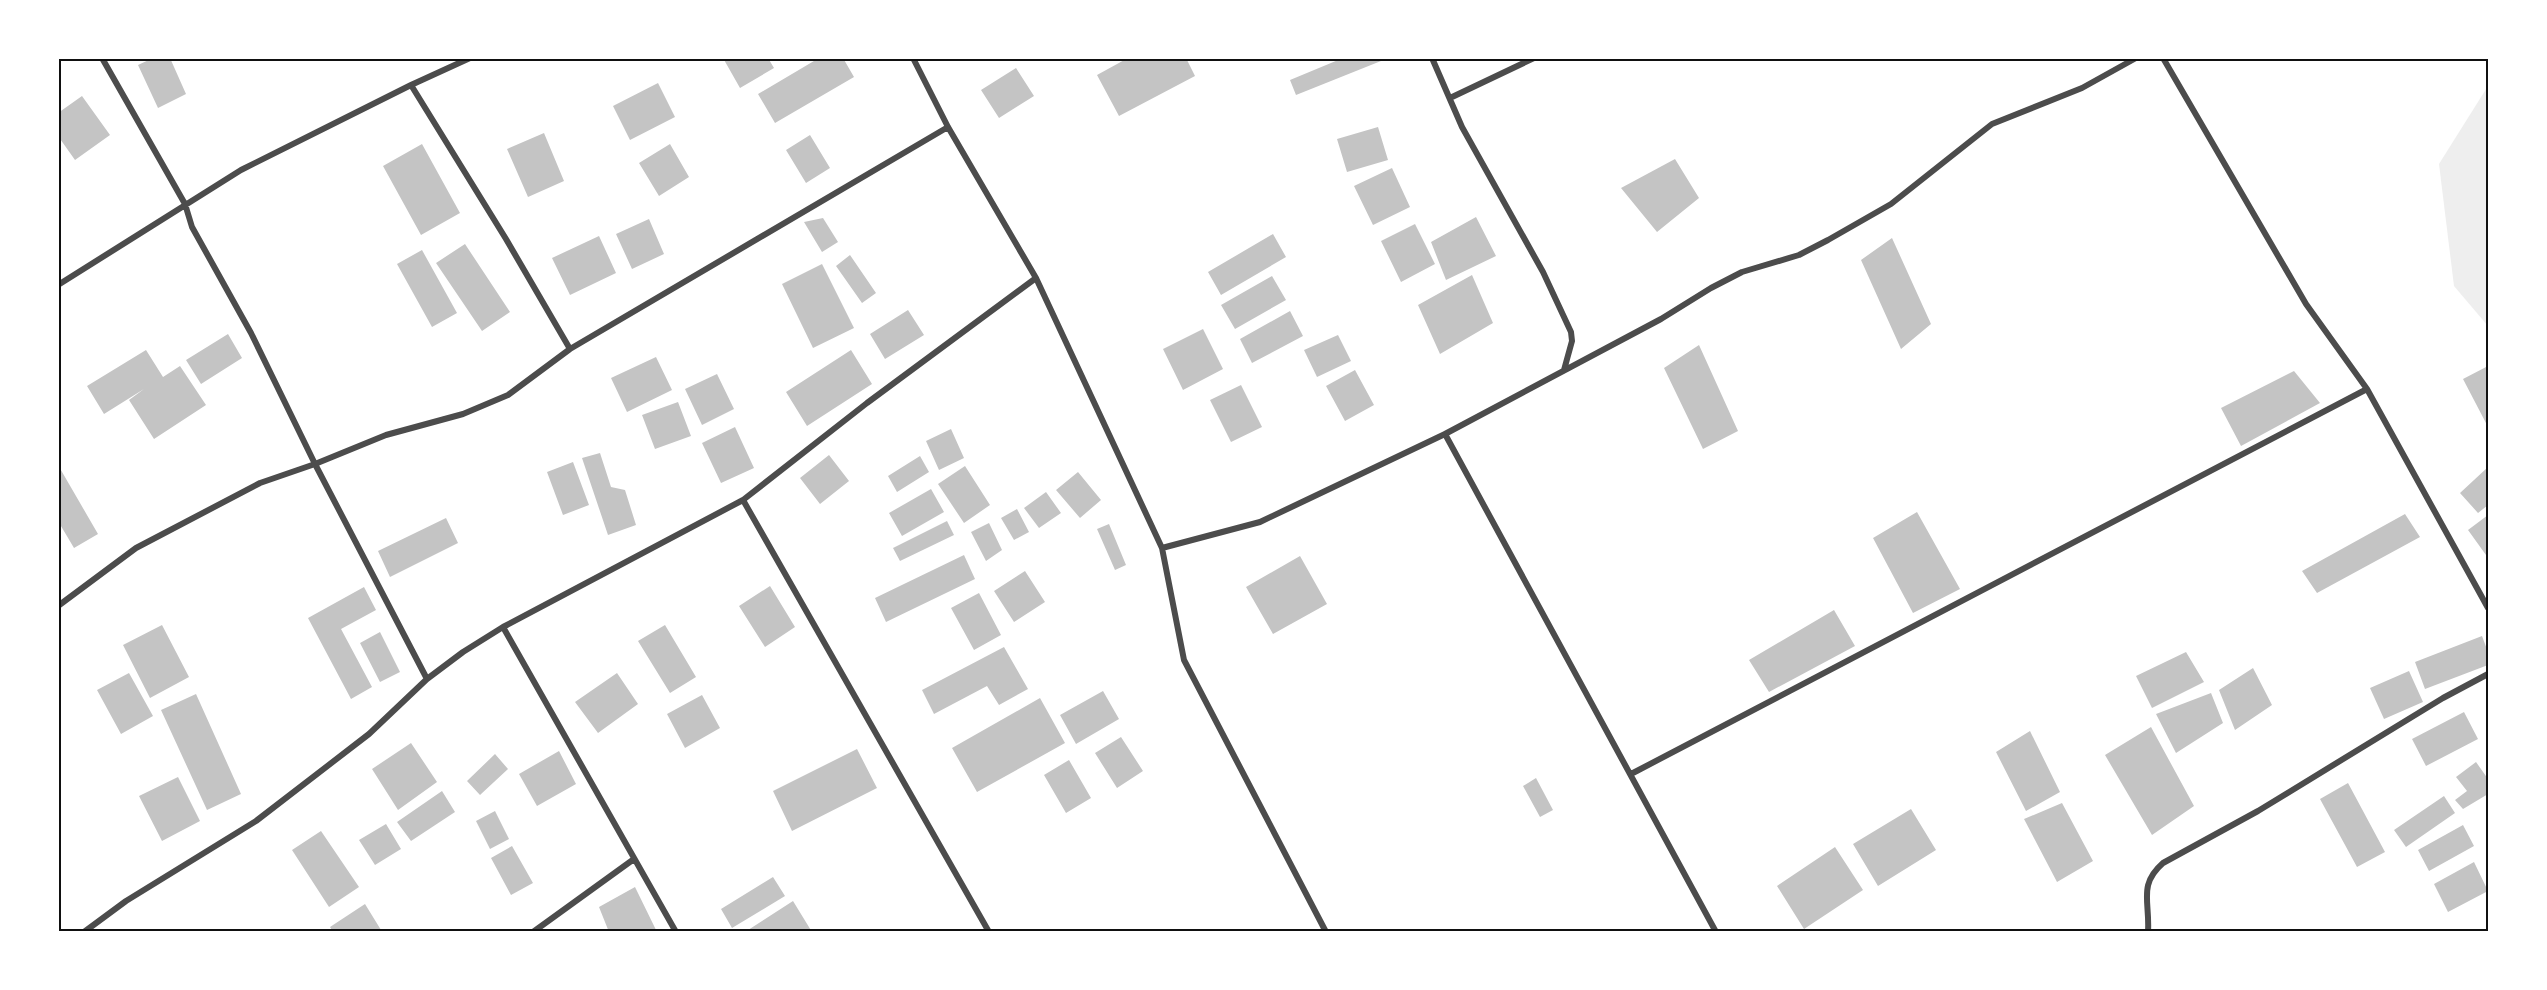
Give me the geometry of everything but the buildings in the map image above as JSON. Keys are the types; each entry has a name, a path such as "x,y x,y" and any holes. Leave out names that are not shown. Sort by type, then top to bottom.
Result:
{"street":[{"path":"102,58 186,204 192,227 251,333 315,464 427,679"},
{"path":"58,285 241,170 470,58"},
{"path":"913,58 948,127 1036,278 1162,548 1184,660 1326,932"},
{"path":"1432,58 1462,127 1543,272 1571,332 1572,341 1564,370"},
{"path":"1450,98 1534,58"},
{"path":"1162,548 1260,522 1445,434 1660,319 1742,272 1799,255 1828,240 1891,204 1992,124 2082,88 2136,58"},
{"path":"2163,58 2306,304 2367,389 2488,608"},
{"path":"411,85 506,239 570,349"},
{"path":"58,606 136,548 260,483 315,464 386,435 463,414 508,395 570,349 948,127"},
{"path":"84,932 126,901 256,821 369,734 427,679 503,627 743,500 877,396 1036,278"},
{"path":"1631,774 2367,389"},
{"path":"1445,434 1716,932"},
{"path":"743,500 989,932"},
{"path":"503,627 676,932"},
{"path":"2148,932 2147,883 2151,873 2163,863 2268,805 2443,698 2488,674"},
{"path":"533,932 634,859"}],"shaded area":[{"path":"2488,86 2488,326 2454,286 2439,164"}]}
